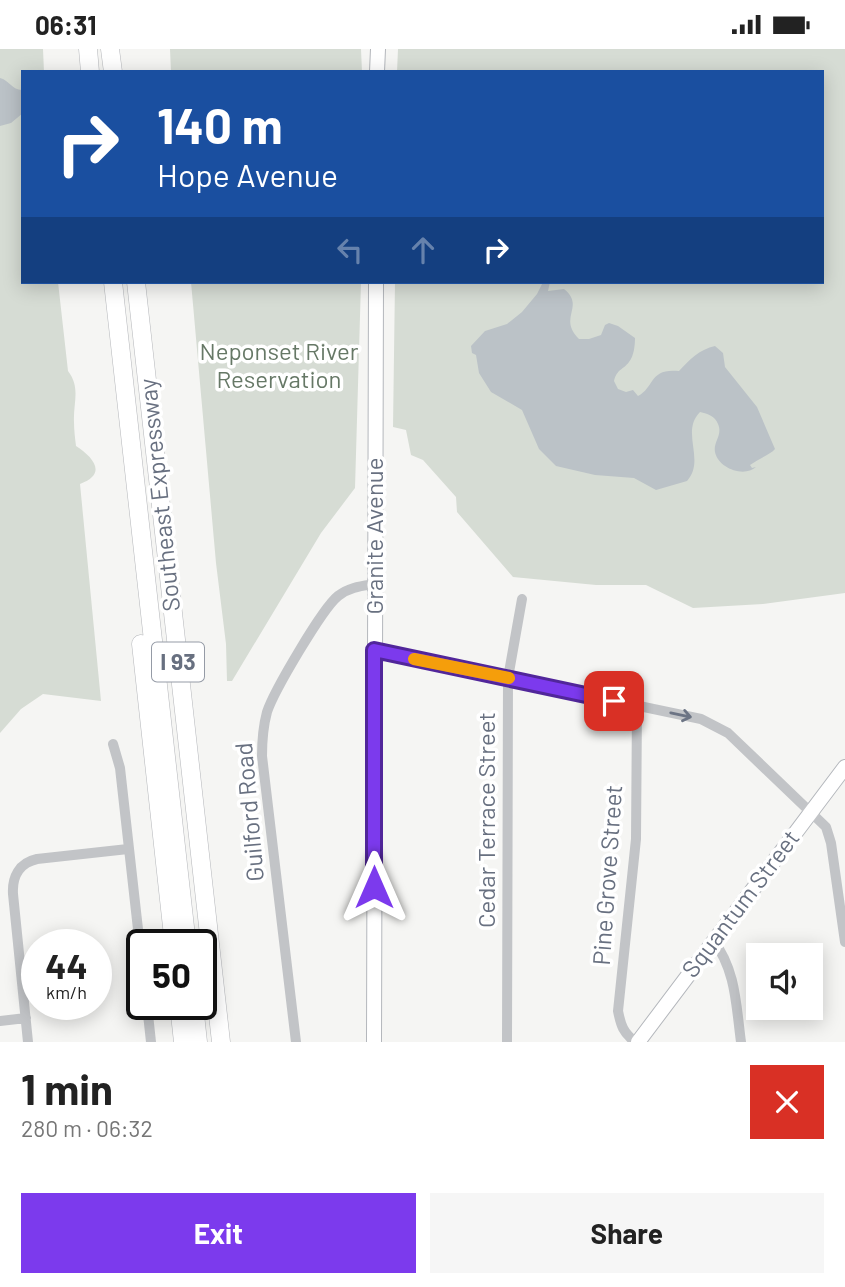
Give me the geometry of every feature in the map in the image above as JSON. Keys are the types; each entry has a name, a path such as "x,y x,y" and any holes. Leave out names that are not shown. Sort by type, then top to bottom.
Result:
{"highway":[{"path":"76,49 79,70"},
{"path":"88,49 90,70"},
{"path":"100,49 103,70"},
{"path":"110,49 113,70"},
{"name":"Southeast Expressway","path":"102,284 172,929"},
{"name":"I 93","path":"113,284 185,929"},
{"name":"I 93","path":"127,284 198,929"},
{"name":"Southeast Expressway","path":"136,284 221,1042"},
{"path":"180,1020 182,1039"},
{"path":"196,1020 198,1042"},
{"path":"209,1020 211,1042"}],"main road":[{"path":"377,70 378,49"},
{"name":"Granite Avenue","path":"374,1042 376,284"},
{"name":"Squantum Street","path":"637,1042 845,767"}],"street":[{"name":"Guilford Road","path":"296,1042 262,755 264,726 275,694 329,605 346,591 357,586 374,584"},
{"name":"Cedar Terrace Street","path":"508,1042 508,678 522,599"},
{"path":"374,650 701,719 716,725 728,733 823,823 830,837 845,942"},
{"name":"Pine Grove Street","path":"637,706 636,839 618,1011 624,1033 637,1042"},
{"path":"113,744 120,768 138,929"},
{"path":"21,970 13,894 16,874 24,863 37,859 128,849"},
{"path":"713,940 726,957 731,972 741,1042"},
{"path":"0,1021 21,1019"},
{"path":"26,1020 29,1042"},
{"path":"148,1020 151,1042"}],"green space":[{"path":"0,49 43,49 44,70 21,70 21,284 58,284 68,371 75,390 76,446 88,455 96,470 89,480 80,484 101,701 43,694 21,709 0,733"},
{"path":"170,49 361,49 362,70 171,70"},
{"path":"398,49 845,49 845,593 763,604 693,608 646,585 596,585 513,577 457,512 456,497 423,460 411,455 406,430 393,427 395,284 824,284 824,70 397,70"},
{"name":"Neponset River Reservation","path":"191,284 361,284 355,488 321,533 232,681 227,681 226,644 216,563"}],"shaded area":[{"path":"0,78 21,90 21,115 11,123 0,126"},
{"path":"542,284 550,284 548,291 564,289 570,295 573,307 570,324 579,339 601,335 605,325 609,323 635,338 631,360 618,372 614,381 618,389 626,392 633,390 638,396 657,375 679,371 700,352 715,346 723,353 725,367 757,407 775,449 750,465 752,468 756,467 751,470 732,470 721,463 715,452 719,432 717,421 700,412 692,428 694,464 687,481 656,490 634,478 595,475 556,466 539,449 522,410 491,392 479,373 476,355 472,353 471,346 485,331 507,324 522,312"}],"slow traffic":[{"path":"414,659 509,678"}],"route":[{"path":"374,887 374,650 614,701"}]}
